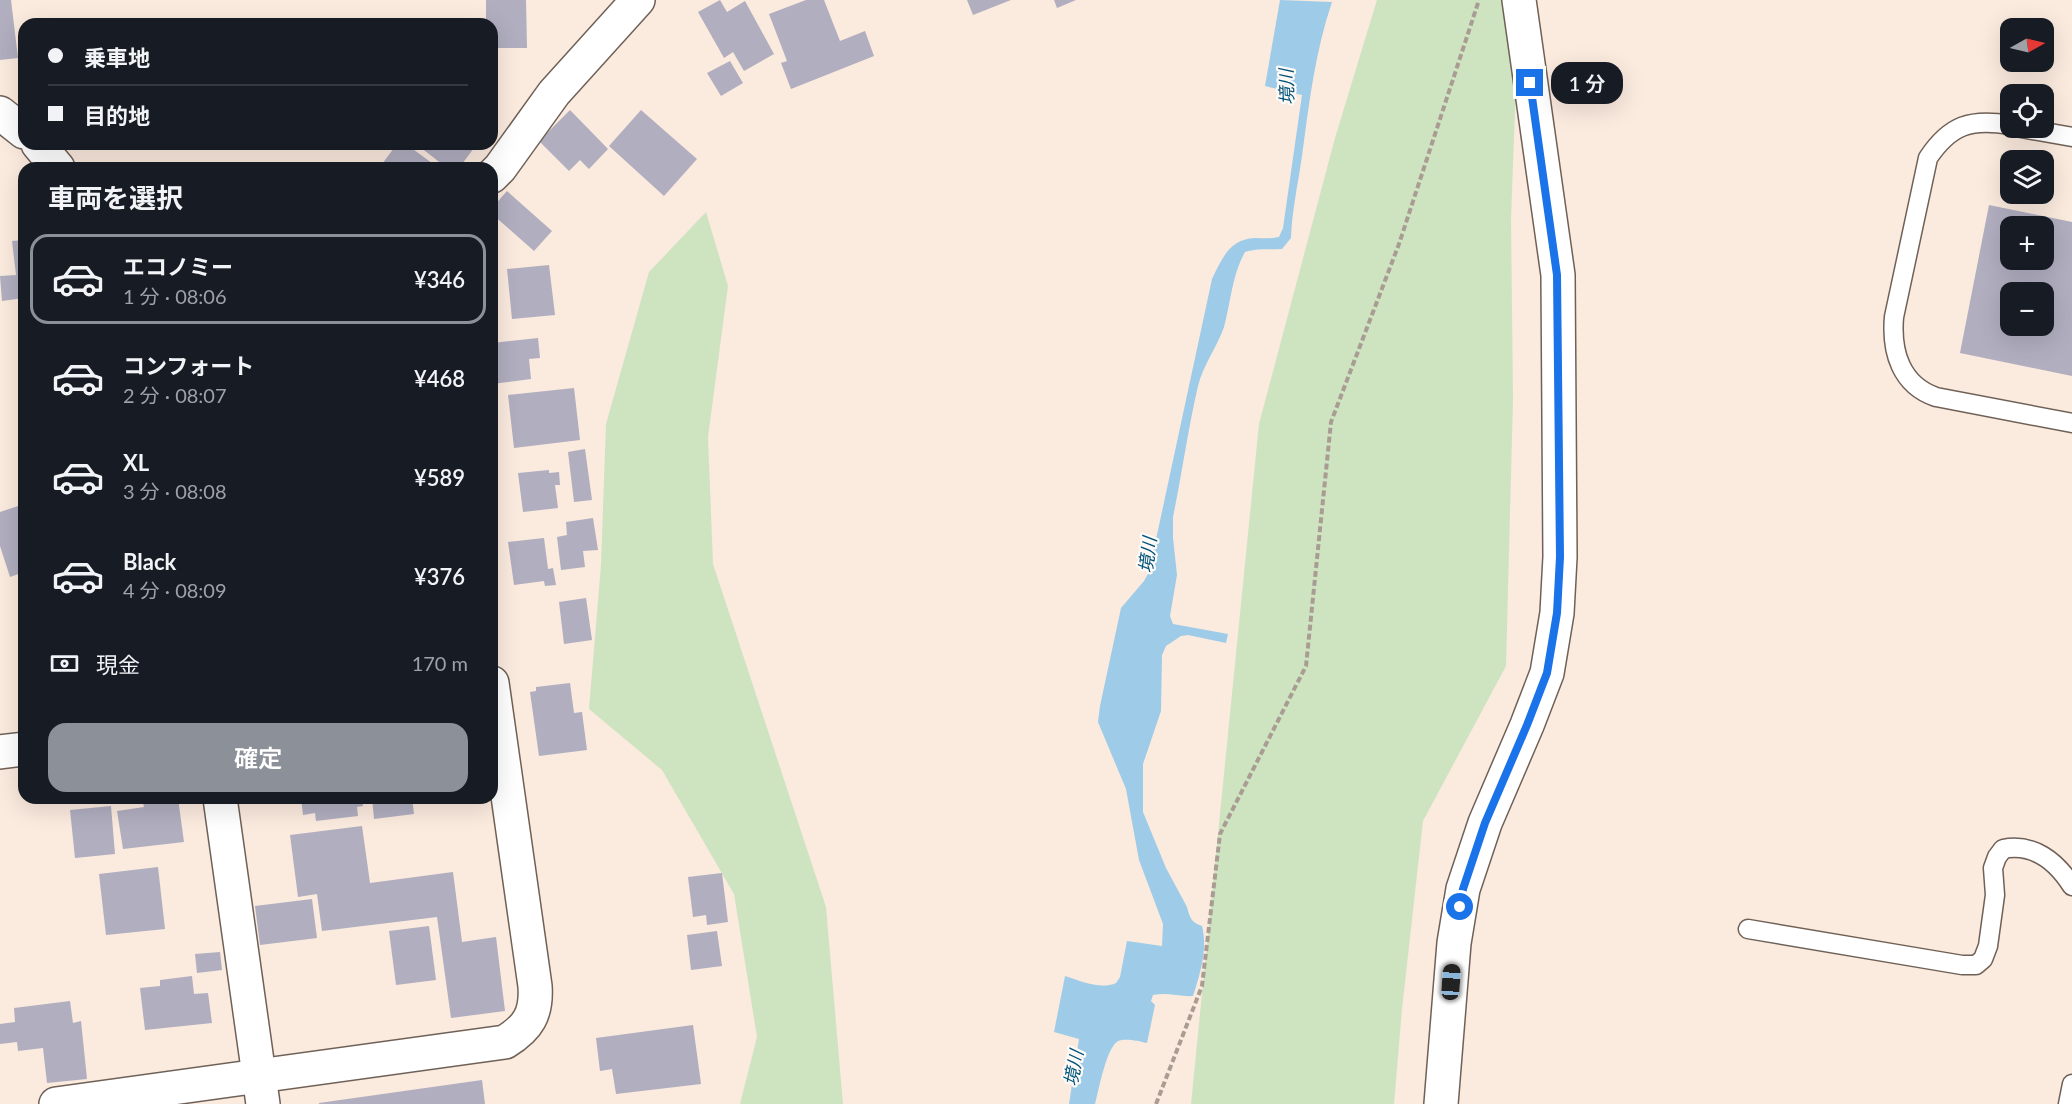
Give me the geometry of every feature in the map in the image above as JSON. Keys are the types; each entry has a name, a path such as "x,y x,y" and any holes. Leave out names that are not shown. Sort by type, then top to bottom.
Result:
{"street":[{"path":"498,170 554,93 638,0"},
{"path":"1441,1104 1454,943 1463,889 1485,823 1547,673 1557,613 1560,557 1557,275 1519,0"},
{"path":"0,113 18,127"},
{"path":"43,150 53,162"},
{"path":"56,1104 261,1090 504,1042 518,1034 534,1011 536,999 498,725"},
{"path":"0,752 18,750"},
{"path":"221,804 261,1090"}],"lane":[{"path":"2000,125 1981,123 1964,125 1952,130 1937,144 1928,158 1894,317 1892,337 1895,351 1900,364 1914,385 1924,393 2072,423"},
{"path":"2054,134 2072,137"},
{"path":"1748,929 1962,965 1976,965 1983,958 1988,946 1995,895 1993,868 1997,856 2003,849 2022,847 2039,852 2064,874 2072,886"},
{"path":"2068,1104 2072,1084"}],"path":[{"path":"1156,1104 1202,986 1220,834 1306,666 1331,422 1400,244 1479,0"}],"green space":[{"path":"1377,0 1519,0 1511,219 1513,399 1506,666 1423,821 1394,1104 1191,1104 1259,424 1335,138"},
{"path":"706,212 728,286 708,437 713,564 826,907 843,1104 740,1104 757,1037 734,894 662,770 589,709 601,565 606,424 649,272"}],"water":[{"name":"境川","path":"1280,0 1332,2 1313,78 1291,238 1282,249 1245,252 1241,261 1234,279 1224,327 1198,386 1173,517 1177,575 1170,616 1173,624 1228,634 1226,643 1188,635 1181,636 1166,646 1162,655 1161,711 1143,764 1143,812 1166,868 1190,917 1202,926 1204,944 1202,961 1193,996 1153,995 1151,1001 1155,1005 1147,1043 1124,1040 1114,1045 1107,1060 1095,1104 1069,1104 1079,1039 1054,1032 1065,976 1090,984 1110,985 1116,983 1120,977 1127,941 1162,946 1163,924 1139,860 1126,789 1098,722 1121,608 1149,572 1212,279 1223,258 1233,246 1246,239 1279,237 1283,228 1302,95 1265,86"}],"building":[{"path":"0,0 11,0 18,58 0,60"},
{"path":"486,0 526,0 527,48 498,48 498,18 486,18"},
{"path":"720,0 727,12 745,1 774,54 744,71 733,52 724,58 698,12"},
{"path":"806,0 824,0 840,41 865,31 874,56 791,89 781,63 787,61 769,14"},
{"path":"967,0 1011,0 973,15"},
{"path":"1054,0 1076,0 1057,8"},
{"path":"730,61 743,83 721,96 707,73"},
{"path":"570,110 608,149 589,169 580,160 569,171 539,141"},
{"path":"641,110 697,159 664,196 609,146"},
{"path":"392,150 414,150 431,162 384,162"},
{"path":"424,150 472,150 464,162 439,162"},
{"path":"507,191 552,231 534,251 498,219 498,201"},
{"path":"1989,205 2043,216 2000,216 2000,270 2054,270 2054,218 2072,222 2072,376 1960,353"},
{"path":"18,240 18,299 2,301 0,276 16,275 12,241"},
{"path":"549,265 555,315 512,319 507,269"},
{"path":"538,338 540,358 529,359 531,379 498,383 498,342"},
{"path":"574,388 580,440 514,448 508,395"},
{"path":"585,449 592,500 574,502 568,452"},
{"path":"549,470 549,473 559,472 560,485 555,485 558,508 523,512 518,473"},
{"path":"18,506 18,574 10,577 0,546 0,512"},
{"path":"593,518 598,550 583,551 585,567 561,570 557,537 567,535 566,522"},
{"path":"544,538 548,569 553,568 556,585 545,586 544,581 514,585 508,542"},
{"path":"586,598 592,640 564,644 559,602"},
{"path":"570,683 574,713 582,712 587,750 539,756 530,692 536,691 536,687"},
{"path":"143,804 179,804 184,842 123,849 117,811 144,807"},
{"path":"302,804 363,804 363,806 357,807 358,816 316,821 315,813 303,815"},
{"path":"373,804 413,804 414,814 374,819"},
{"path":"111,806 115,854 75,858 70,810"},
{"path":"362,826 370,883 453,872 462,942 496,937 505,1011 451,1018 437,917 322,931 317,894 298,897 290,835"},
{"path":"158,867 165,929 106,935 99,874"},
{"path":"722,873 728,922 707,925 706,915 693,917 688,877"},
{"path":"312,899 317,938 260,945 255,906"},
{"path":"429,926 436,980 396,985 389,931"},
{"path":"717,931 722,966 691,970 687,935"},
{"path":"220,952 222,970 197,973 195,954"},
{"path":"192,976 194,994 208,993 212,1023 145,1030 140,988 160,986 160,980"},
{"path":"70,1001 73,1023 81,1021 87,1079 47,1083 43,1048 18,1051 17,1042 0,1044 0,1024 15,1022 14,1008"},
{"path":"693,1025 701,1084 616,1094 612,1069 600,1071 596,1038"},
{"path":"482,1080 485,1104 319,1104 319,1103"}],"route":[{"path":"1460,907 1463,889 1485,823 1547,673 1557,613 1560,557 1557,275 1530,83"}]}
